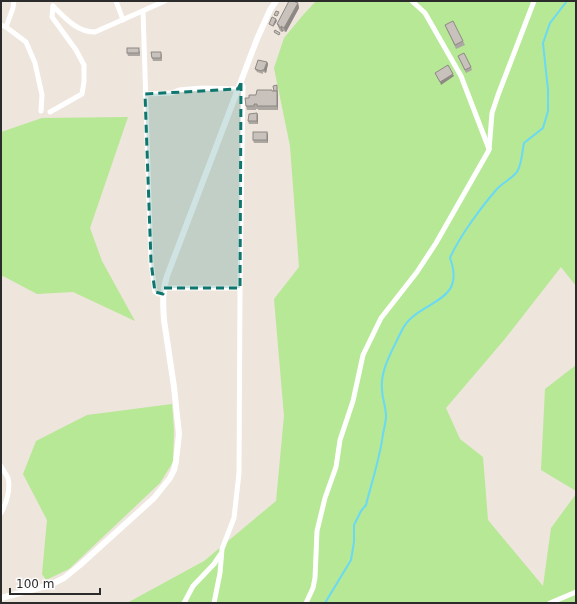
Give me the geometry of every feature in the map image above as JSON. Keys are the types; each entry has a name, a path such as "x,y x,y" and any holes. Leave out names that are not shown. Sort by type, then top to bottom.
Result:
{"street":[{"path":"14,1 13,8 4,26 26,42 35,63 42,95 41,111"},
{"path":"116,1 123,20"},
{"path":"50,112 82,94 84,81 84,65 76,50 52,17 53,6 76,27 89,32 95,32 165,1"},
{"path":"1,598 50,585 64,578 154,498 170,478 174,470 179,434 164,320 163,291 257,39 270,10 276,1"},
{"path":"412,1 425,13 462,76 489,150"},
{"path":"306,603 313,588 315,578 315,544 318,524 324,498 336,467 340,440 353,400 363,355 381,318 417,272 436,243 489,150 492,113 529,10 534,1"},
{"path":"143,11 151,262 154,288 158,294 163,291 240,288"},
{"path":"184,603 193,586 214,564 220,554 234,518 239,473 243,86 241,83"},
{"path":"145,94 172,93 179,90 202,88 238,89"},
{"path":"1,466 8,478 8,495 1,513"},
{"path":"214,603 220,573 220,554"},
{"path":"550,603 576,592"}],"highlighted area":[{"path":"241,83 240,288 164,288 163,294 155,292 151,262 145,94 238,89"}],"green space":[{"path":"316,1 576,1 576,286 561,267 504,340 446,408 460,439 483,457 488,520 543,586 551,528 576,494 576,603 127,603 204,561 276,501 284,416 274,299 299,267 290,146 274,68 284,38"},
{"path":"128,117 90,228 102,261 135,321 73,292 37,294 3,276 1,277 1,132 42,118"},
{"path":"576,365 576,491 541,470 545,389"},
{"path":"172,404 174,430 173,462 160,483 69,569 46,580 42,574 47,520 23,474 36,441 87,415"}],"building":[{"path":"289,1 298,3 284,28 281,26 281,28 277,24"},
{"path":"276,11 279,12 277,16 274,15"},
{"path":"272,17 276,19 273,26 269,24"},
{"path":"453,21 463,41 455,45 445,25"},
{"path":"275,30 280,33 279,35 274,32"},
{"path":"127,48 139,48 139,53 127,53"},
{"path":"151,52 161,52 161,58 152,58"},
{"path":"464,53 471,67 465,70 458,56"},
{"path":"258,60 267,62 264,70 261,71 255,69"},
{"path":"448,65 453,74 440,82 435,73"},
{"path":"277,85 277,91 274,91 273,86"},
{"path":"257,90 277,91 277,106 257,106 257,104 254,104 254,106 246,106 245,98 249,98 249,95 256,95"},
{"path":"257,113 257,121 248,121 249,114"},
{"path":"253,132 267,132 267,140 253,140"}],"waterway":[{"path":"325,603 351,560 354,542 354,525 361,511 366,505 376,470 386,420 382,392 385,367 401,332 408,321 417,313 438,301 446,294 452,285 454,274 450,258 459,241 471,222 491,196 518,170 524,143 543,128 548,111 548,90 543,43 550,23 567,1"}]}
